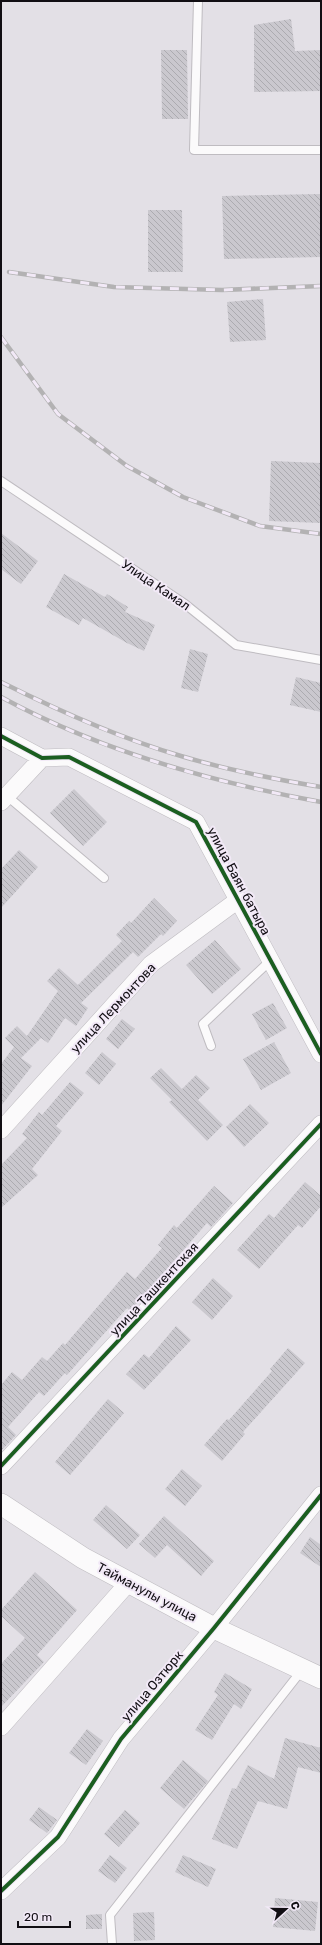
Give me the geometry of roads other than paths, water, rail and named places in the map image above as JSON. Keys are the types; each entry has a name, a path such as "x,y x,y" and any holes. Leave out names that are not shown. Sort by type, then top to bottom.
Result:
{"street":[{"path":"1,736 42,758 4,799"},
{"name":"улица Баян батыра","path":"42,758 69,757 196,822 321,1054"},
{"name":"улица Лермонтова","path":"1,1130 151,964 238,900"},
{"name":"улица Ташкентская","path":"1,1466 321,1124"},
{"name":"улица Озтюрк","path":"1,1892 58,1836 121,1739 214,1628 321,1495"},
{"name":"Тайманулы улица","path":"1,1504 83,1558 214,1628 312,1674"},
{"path":"1,1727 129,1582"}],"lane":[{"path":"198,1 194,150 321,150"},
{"name":"Улица Камал","path":"1,481 185,604 236,644 321,660"},
{"path":"4,799 104,878"},
{"path":"211,1046 203,1024 270,960"},
{"path":"112,1944 110,1915 312,1674"}],"railway":[{"path":"9,272 114,287 222,290 321,286"},
{"path":"1,337 58,414 127,466 183,497 260,526 321,534"},
{"path":"1,682 90,723 158,749 233,770 321,787"},
{"path":"1,697 39,716 117,749 239,785 321,802"}]}
